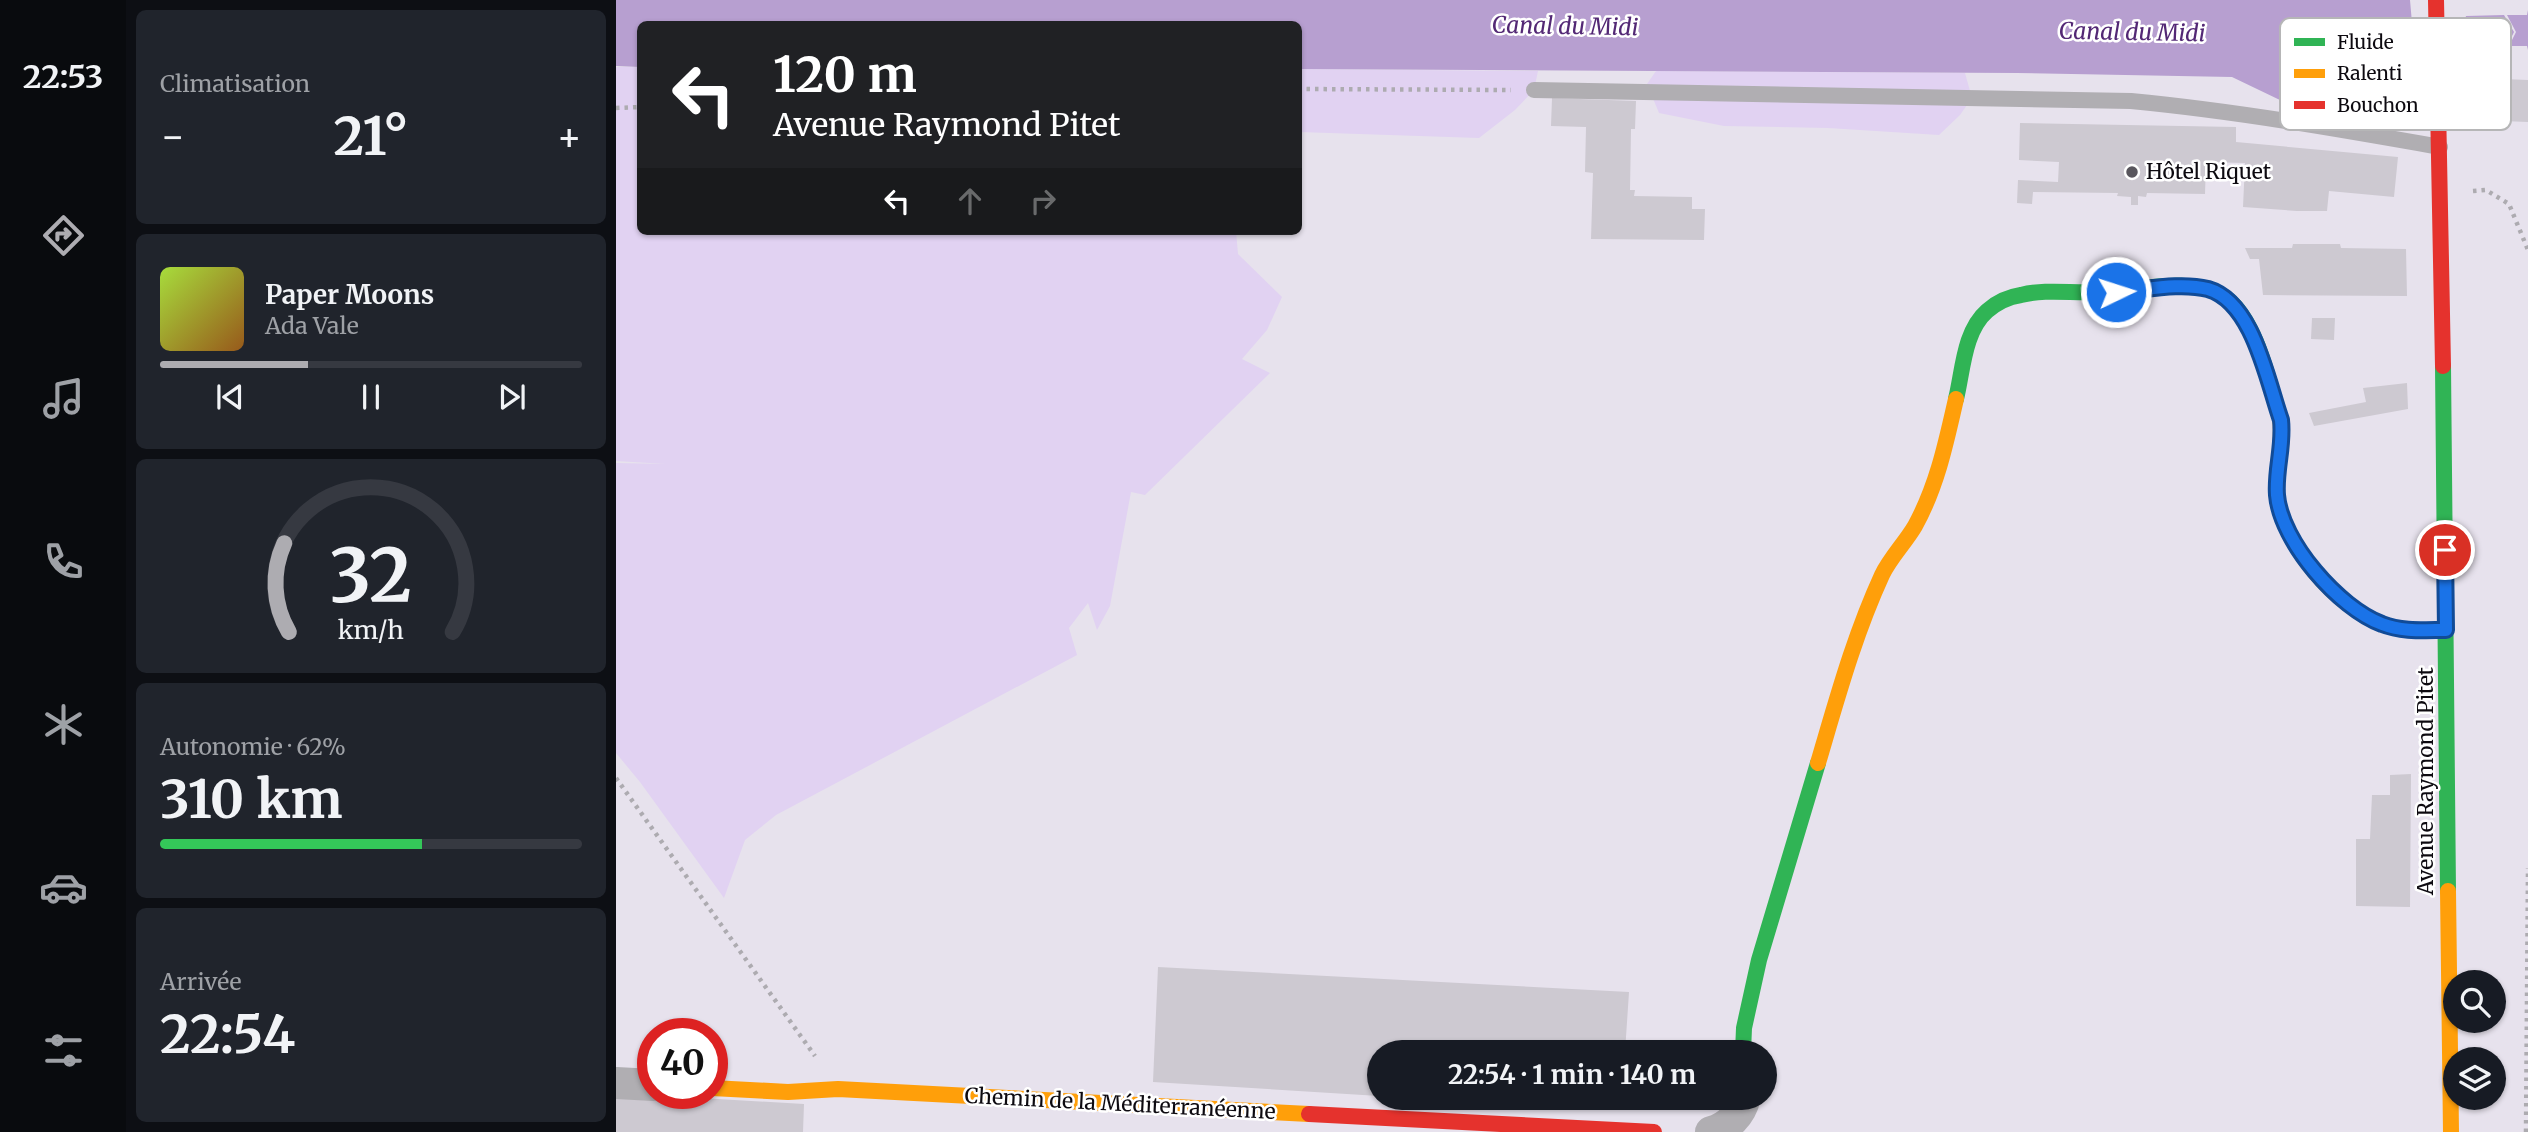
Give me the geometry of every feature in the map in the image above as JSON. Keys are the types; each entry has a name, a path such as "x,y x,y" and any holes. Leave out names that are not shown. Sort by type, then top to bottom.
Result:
{"street":[{"name":"Avenue Raymond Pitet","path":"2440,130 2451,1132"},
{"path":"1744,1040 1759,960 1853,644 1883,572 1914,528 1931,493 1947,446 1972,329 1994,304 2017,295 2040,292 2088,293 2188,287 2208,289 2227,298 2240,312 2250,330 2281,420 2283,433 2277,497 2281,514 2299,551 2324,581 2353,607 2379,623 2407,629 2446,630"},
{"path":"616,1083 637,1084"},
{"name":"Chemin de la Méditerranéenne","path":"728,1089 788,1092 838,1089 1654,1132"},
{"path":"1711,1132 1720,1130 1735,1118 1739,1110"}],"lane":[{"path":"1534,90 2131,101 2189,106 2280,120"},
{"path":"2340,130 2440,147"}],"path":[{"path":"1302,89 1534,90"},
{"path":"616,108 637,107"},
{"path":"2441,191 2486,190 2509,204 2528,250"},
{"path":"616,778 838,1089"},
{"path":"2526,1132 2528,868"}],"shaded area":[{"path":"616,67 637,67 637,235 1236,235 1238,254 1282,297 1267,330 1242,359 1270,373 1145,495 1131,492 1110,606 1097,630 1088,603 1069,628 1077,655 776,815 745,840 724,898 616,753 616,463 666,464 616,461"},
{"path":"1302,69 1538,71 1534,90 1515,110 1479,138 1302,132"},
{"path":"1656,71 1965,73 1972,98 1960,115 1939,135 1828,128 1724,126 1659,113 1647,84"}],"water":[{"name":"Canal du Midi","path":"616,0 2410,0 2412,18 2280,18 2280,100 2232,77 2017,73 1302,69 1302,21 637,21 637,67 616,66"},
{"path":"2528,10 2528,50 2527,46 2511,46 2516,32 2511,18 2507,15 2527,15"},
{"path":"2504,15 2506,18 2466,18 2466,16"}],"building":[{"path":"2511,79 2528,80 2528,122 2511,121"},
{"path":"1552,98 1636,101 1635,129 1631,129 1630,190 1635,190 1634,196 1692,197 1692,209 1705,209 1704,240 1591,239 1593,173 1585,172 1586,127 1551,126"},
{"name":"Hôtel Riquet","path":"2020,123 2236,127 2236,142 2398,157 2394,197 2329,191 2327,211 2243,207 2245,163 2206,162 2205,194 2147,193 2146,197 2138,196 2138,205 2131,205 2131,197 2117,196 2118,193 2033,192 2032,204 2017,203 2018,180 2058,182 2059,162 2019,160"},
{"path":"2293,244 2406,249 2407,296 2263,295 2259,259 2250,259 2245,248 2292,248"},
{"path":"2312,318 2335,318 2334,340 2311,339"},
{"path":"2407,383 2408,409 2314,426 2309,413 2366,402 2363,388"},
{"path":"2411,774 2410,907 2356,906 2356,839 2370,839 2372,795 2390,795 2390,775"},
{"path":"1158,967 1629,992 1626,1040 1367,1040 1367,1095 1153,1082"},
{"path":"616,1093 637,1094 637,1109 728,1109 728,1100 804,1104 803,1132 616,1132"}],"traffic: fast":[{"path":"1956,399 1973,329 1987,311 2003,300 2039,292 2095,292 2181,286 2214,291 2237,308 2254,337 2280,418"},
{"path":"2443,366 2448,891"},
{"path":"1744,1040 1759,960 1818,763"}],"traffic: slow":[{"path":"1818,763 1872,598 1885,569 1923,511 1940,464 1956,399"},
{"path":"2280,418 2277,494 2281,514 2301,554 2332,591 2368,618 2394,628 2446,630"},
{"path":"2448,891 2451,1132"},
{"path":"728,1089 788,1092 838,1089 1309,1114"}],"traffic: jam":[{"path":"2436,0 2436,18"},
{"path":"2438,130 2443,366"},
{"path":"1309,1114 1654,1132"}],"place":[{"name":"Hôtel Riquet","path":"2132,172"}],"route":[{"path":"2116,292 2188,287 2208,289 2227,298 2240,312 2250,330 2281,420 2283,433 2277,480 2281,514 2299,551 2324,581 2353,607 2393,628 2446,630 2445,550"}]}
